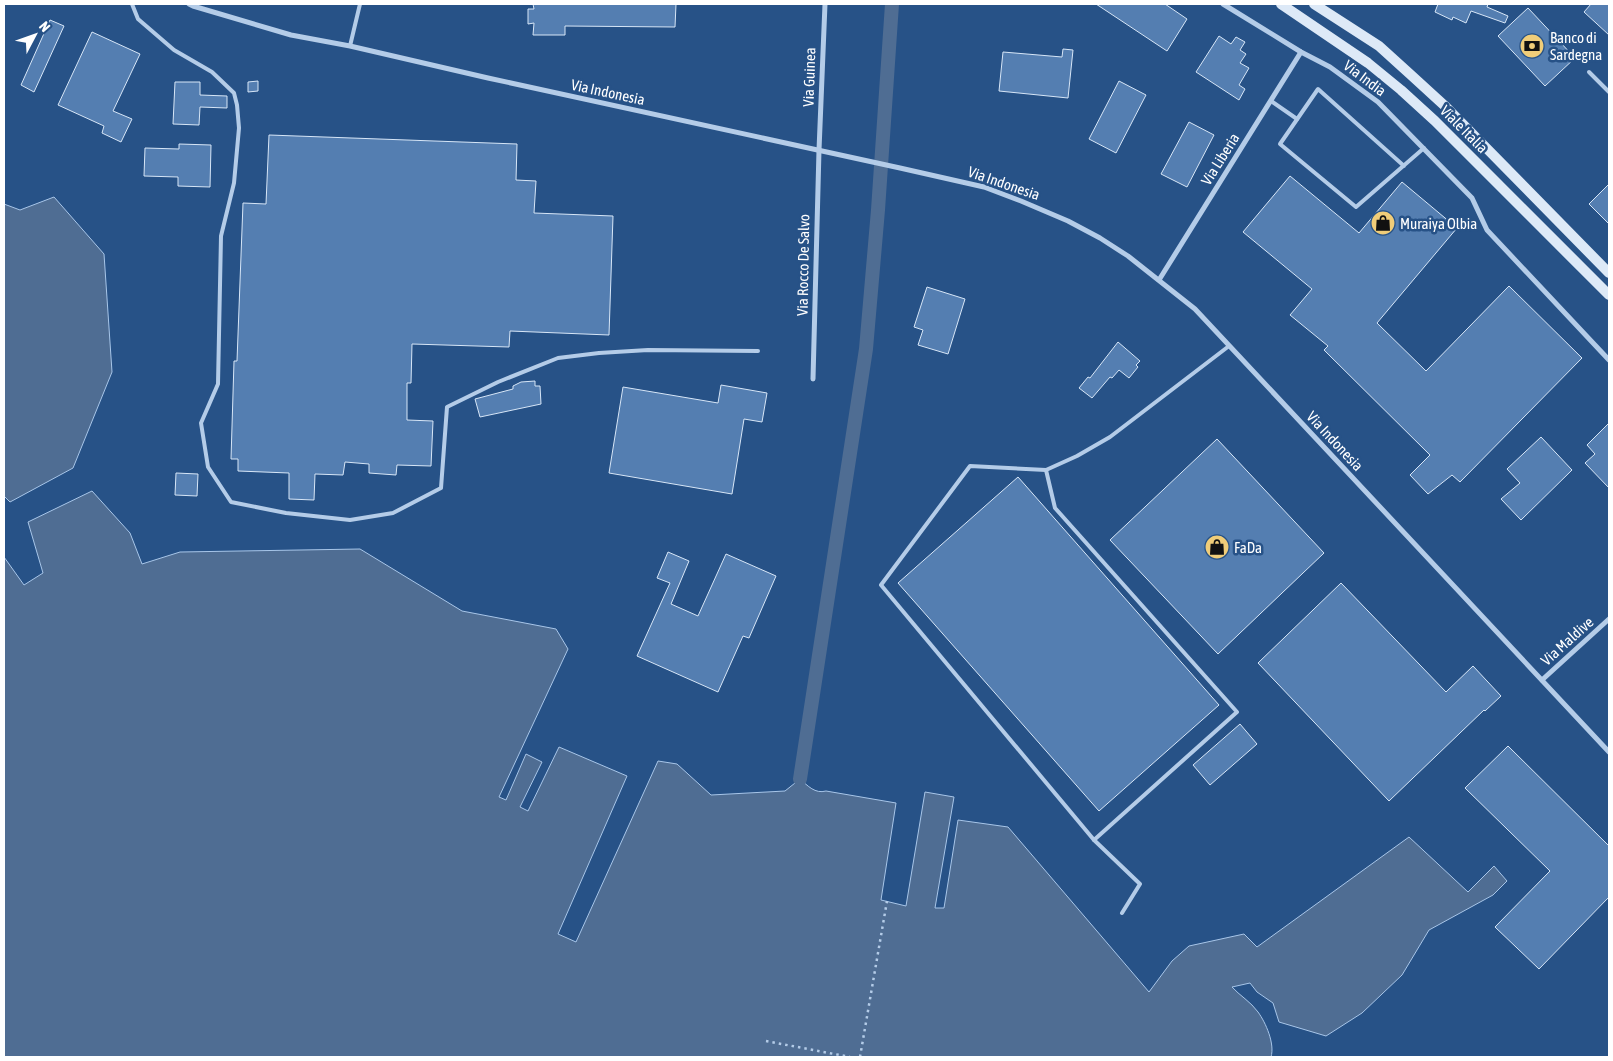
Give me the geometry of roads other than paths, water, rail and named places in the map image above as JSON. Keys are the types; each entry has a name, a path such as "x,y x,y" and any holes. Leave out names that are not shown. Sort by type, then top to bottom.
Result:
{"main road":[{"name":"Viale Italia","path":"1280,4 1368,63 1401,90 1435,121 1609,295"},
{"name":"Viale Italia","path":"1314,4 1379,46 1411,75 1446,107 1609,273"}],"street":[{"name":"Via Indonesia","path":"189,4 292,35 350,46 984,187 1021,200 1068,221 1128,256 1195,309 1609,752"},
{"name":"Via Guinea","path":"819,150 825,4"},
{"name":"Via India","path":"1223,4 1337,72 1378,102 1472,198 1487,230 1609,360"},
{"name":"Via Liberia","path":"1159,280 1302,52"},
{"name":"Via Rocco De Salvo","path":"813,379 819,150"},
{"name":"Via Maldive","path":"1542,680 1609,619"}],"lane":[{"path":"132,4 138,19 174,50 212,72 234,92 237,105 239,128 234,183 221,236 218,384 201,423 208,468 231,502 286,514 350,520 392,513 441,488 447,407 498,382 558,358 599,353 648,350 758,351"},
{"path":"350,46 360,4"},
{"path":"1589,72 1609,92"},
{"path":"1404,166 1318,89 1280,144 1356,207 1404,166 1424,148"},
{"path":"1271,101 1297,119"},
{"path":"1122,913 1140,884 1094,840 881,585 970,466 1046,470 1077,456 1110,437 1229,346"},
{"path":"1046,470 1055,508 1237,712 1094,840"}],"water":[{"path":"54,197 104,254 112,372 73,468 10,502 4,496 4,204 20,210"},
{"path":"92,491 130,533 142,564 180,552 360,549 462,611 556,629 568,649 499,797 506,800 526,754 542,762 520,807 528,811 559,747 627,776 558,934 576,942 658,761 677,764 711,795 785,791 800,779 812,789 822,792 826,791 896,803 881,900 906,906 925,792 954,797 935,908 944,908 958,820 1008,827 1149,992 1172,961 1189,946 1244,934 1257,947 1409,837 1468,892 1494,866 1507,881 1493,895 1429,930 1402,975 1362,1013 1326,1036 1279,1022 1273,1003 1257,992 1250,983 1232,987 1255,1008 1264,1022 1271,1040 1271,1057 4,1057 4,557 24,585 43,573 28,522"}],"waterway":[{"path":"800,779 866,349 878,210 892,4"}],"place":[{"name":"Banco di Sardegna","path":"1532,46"},
{"name":"Muraiya Olbia","path":"1383,223"},
{"name":"FaDa","path":"1217,547"}]}
